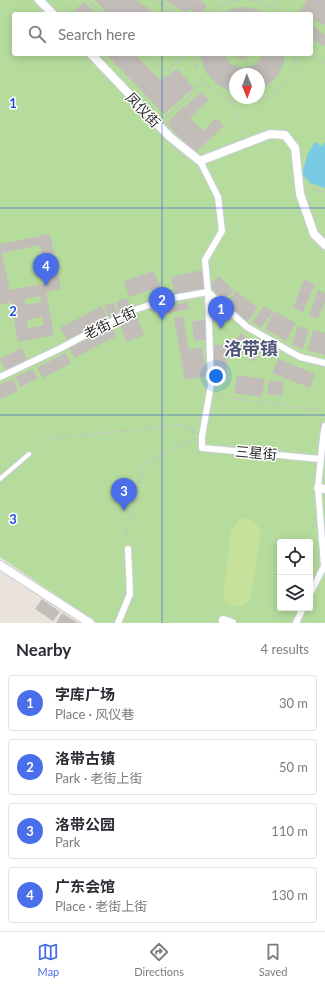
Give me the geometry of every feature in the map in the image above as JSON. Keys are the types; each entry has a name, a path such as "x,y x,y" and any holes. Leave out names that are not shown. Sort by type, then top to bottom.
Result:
{"street":[{"path":"39,0 51,12"},
{"name":"凤仪街","path":"93,56 170,137 200,161"},
{"path":"202,436 211,385 208,292 205,260 222,231 218,197 200,161 270,134 286,135 295,148 300,194 314,234 325,245"},
{"path":"208,292 247,327 300,357 325,364"},
{"name":"老街上街","path":"0,376 61,348 131,311 168,299 208,292"},
{"path":"313,588 324,566 320,459 325,426"},
{"name":"三星街","path":"202,436 202,448 320,459"},
{"path":"118,623 130,594 128,549"},
{"path":"0,565 90,623"},
{"path":"296,623 302,611"},
{"path":"223,620 232,623"}],"lane":[{"path":"0,479 29,454"}],"path":[{"path":"64,12 76,0"},
{"path":"88,0 101,12"},
{"path":"154,0 175,12"},
{"path":"212,12 226,4 241,0"},
{"path":"249,0 262,2 271,6 278,12"},
{"path":"271,6 275,0"},
{"path":"147,56 164,72 186,56"},
{"path":"194,56 196,67 204,82 217,94 229,100"},
{"path":"265,98 270,96 285,83 294,66 296,56"},
{"path":"312,56 325,63"},
{"path":"159,126 204,82"},
{"path":"234,104 239,122 249,142"},
{"path":"306,181 310,188 325,192"},
{"path":"209,395 325,411"},
{"path":"29,454 44,439 183,425 202,436"},
{"path":"128,549 126,529 135,503 140,476 145,464 169,450 202,436"}],"green space":[{"path":"0,0 325,0 325,623 97,623 0,557"},
{"path":"245,518 254,521 261,531 251,597 243,605 235,606 227,604 223,596 231,531 237,522"}],"water":[{"path":"315,142 322,146 325,142 325,188 310,183 302,174 308,153"}],"building":[{"path":"95,0 136,0 153,12 106,12"},
{"path":"165,0 199,0 207,5 203,12 194,12 189,9 187,12"},
{"path":"307,0 325,0 325,24 324,25 313,19 313,12 300,11"},
{"path":"84,2 94,12 73,12"},
{"path":"234,8 250,8 262,12 225,12"},
{"path":"313,26 325,34 324,46 313,39"},
{"path":"108,56 137,56 160,80 177,69 194,88 164,114"},
{"path":"201,56 226,56 232,65 244,68 229,68 229,90 218,85 206,72"},
{"path":"236,56 246,56 247,58 240,59"},
{"path":"261,56 285,56 283,65 274,80 265,86 265,68 244,68 255,65"},
{"path":"201,92 209,100 190,118 203,131 216,118 224,126 195,153 166,123"},
{"path":"50,234 61,289 46,292 54,335 18,342 11,302 0,305 0,244","holes":["40,245 48,283 10,290 2,253","40,296 41,302 26,305 25,299","42,317 44,325 28,328 27,320"]},
{"path":"202,270 206,288 175,295 171,277"},
{"path":"154,271 160,287 129,297 124,281"},
{"path":"219,276 234,291 224,300 209,286"},
{"path":"304,280 315,284 303,312 293,308"},
{"path":"318,290 325,293 325,302 318,319 309,316"},
{"path":"236,291 258,308 247,322 225,305"},
{"path":"127,298 131,308 119,312 116,302"},
{"path":"113,302 118,313 109,317 104,306"},
{"path":"188,302 189,309 161,315 159,308"},
{"path":"102,306 108,318 67,340 60,328"},
{"path":"264,306 273,312 261,328 252,322"},
{"path":"274,311 296,323 286,341 265,329"},
{"path":"137,316 144,335 126,342 119,322"},
{"path":"183,316 189,350 202,347 207,376 185,380 174,318"},
{"path":"205,320 206,340 194,341 192,321"},
{"path":"298,326 309,330 303,349 292,345"},
{"path":"112,327 116,336 74,358 69,348"},
{"path":"313,330 325,333 325,355 307,350"},
{"path":"241,333 262,350 253,362 232,345"},
{"path":"211,345 227,345 227,379 211,379"},
{"path":"22,348 27,359 6,370 0,359"},
{"path":"65,353 71,363 43,378 37,368"},
{"path":"278,359 315,374 310,388 272,373"},
{"path":"33,369 38,379 20,387 15,377"},
{"path":"237,375 265,379 262,397 234,393"},
{"path":"13,379 18,391 0,399 0,384"},
{"path":"269,380 284,382 282,396 267,394"},
{"path":"42,599 60,612 53,621 35,609"},
{"path":"62,613 78,623 56,623"}],"place":[{"name":"广东会馆","path":"46,286"},
{"name":"洛带古镇","path":"162,320"},
{"name":"字库广场","path":"221,329"},
{"name":"洛带公园","path":"124,511"}],"district":[{"name":"洛带镇","path":"251,349"}]}
